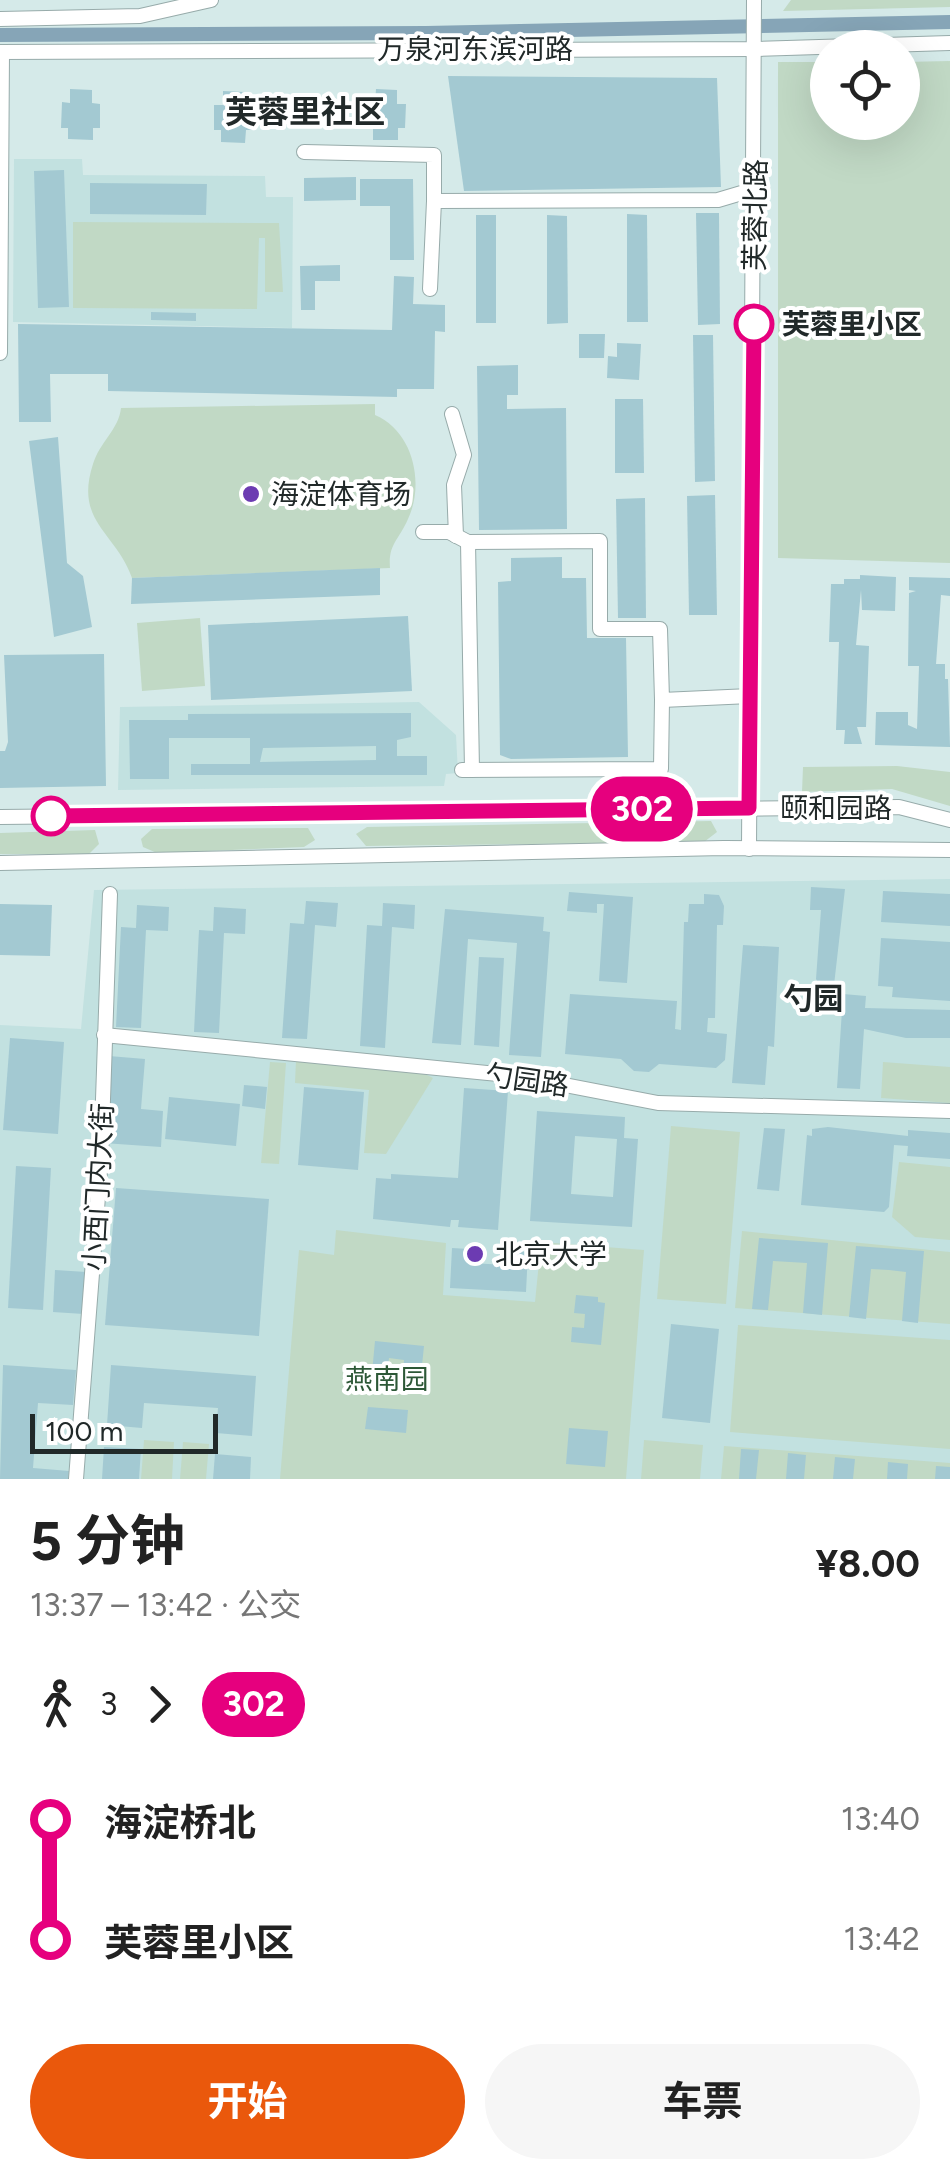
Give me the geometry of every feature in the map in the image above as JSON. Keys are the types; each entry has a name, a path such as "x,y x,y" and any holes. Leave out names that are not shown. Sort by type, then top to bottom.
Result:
{"street":[{"path":"0,19 140,16 211,0"},
{"name":"芙蓉北路","path":"749,849 757,45 754,0"},
{"name":"万泉河东滨河路","path":"1,52 950,42"},
{"path":"0,353 1,52"},
{"path":"304,152 434,155 430,289"},
{"path":"434,201 718,200 755,189"},
{"path":"423,532 462,539 600,541 600,629 660,629 661,769 467,770 462,539 454,485 464,455 452,414"},
{"path":"662,700 750,696"},
{"name":"颐和园路","path":"0,817 898,807 950,820"},
{"name":"颐和园路","path":"0,863 749,849 950,850"},
{"name":"小西门内大街","path":"76,1479 93,1292 110,894"},
{"name":"勺园路","path":"104,1035 518,1076 658,1103 950,1111"}],"shaded area":[{"path":"14,159 82,159 83,175 265,176 266,197 293,197 292,328 13,322"},
{"path":"419,702 456,735 458,773 446,774 444,786 118,790 120,707"},
{"name":"北京大学","path":"950,879 950,1479 0,1479 0,1025 81,1029 94,890"}],"green space":[{"path":"791,0 950,0 950,7 783,11"},
{"path":"950,61 950,563 778,558 778,62 810,62 810,140 920,140 920,62"},
{"path":"73,222 279,223 283,292 265,292 265,238 259,238 257,309 73,308"},
{"name":"海淀体育场","path":"375,404 375,415 399,433 407,445 415,474 413,505 392,547 390,568 132,578 93,513 89,484 93,464 117,423 121,408"},
{"path":"200,618 205,686 142,691 137,623"},
{"path":"897,766 950,772 950,806 892,789 802,792 803,767"},
{"path":"711,821 717,832 704,842 366,846 356,834 367,827"},
{"path":"308,828 315,840 304,847 157,853 143,847 141,839 152,829"},
{"path":"95,830 99,844 89,854 0,854 0,833"},
{"path":"296,1060 419,1071 433,1078 386,1154 364,1153 369,1090 295,1083"},
{"path":"270,1062 286,1063 279,1164 261,1163"},
{"path":"883,1062 950,1067 950,1103 881,1098"},
{"path":"671,1126 740,1132 726,1304 657,1299"},
{"path":"899,1162 950,1167 950,1240 915,1237 892,1217"},
{"name":"燕南园","path":"336,1230 446,1243 443,1295 535,1302 541,1242 644,1250 626,1479 280,1479 299,1250 334,1255"},
{"path":"742,1231 950,1252 950,1324 735,1308"},
{"path":"738,1325 950,1340 950,1449 730,1432"},
{"path":"144,1440 174,1442 172,1479 141,1479"},
{"path":"644,1440 703,1445 700,1479 641,1479"},
{"path":"183,1442 209,1444 206,1479 180,1479"},
{"path":"724,1446 950,1463 950,1479 721,1479"}],"building":[{"path":"448,76 717,78 721,187 464,191"},
{"path":"70,89 92,90 92,103 100,104 100,128 93,128 93,140 68,139 68,128 61,128 62,102 70,103"},
{"path":"376,89 397,90 397,104 406,104 405,128 398,128 398,140 373,140 373,128 366,128 367,103 375,103"},
{"path":"223,91 245,92 244,106 253,106 252,130 246,130 245,143 221,142 221,130 214,130 214,105 223,105"},
{"path":"64,170 69,307 38,308 34,171"},
{"path":"356,177 356,200 304,201 304,178"},
{"path":"360,179 413,179 414,260 390,260 390,206 360,206"},
{"path":"90,183 207,184 206,215 90,214"},
{"path":"696,213 719,213 720,324 698,325"},
{"path":"627,214 647,215 648,322 627,322"},
{"path":"476,215 496,215 496,323 476,323"},
{"path":"547,215 567,216 568,323 547,324"},
{"path":"340,265 340,281 315,281 315,310 301,310 300,266"},
{"path":"394,276 414,277 413,304 445,305 445,332 435,331 434,389 397,389 397,397 108,391 108,374 50,374 51,422 19,422 18,324 392,330"},
{"path":"151,312 196,313 196,321 151,320"},
{"path":"579,334 605,334 604,358 579,358"},
{"path":"693,335 713,335 715,481 695,482"},
{"path":"617,343 641,344 639,380 607,378 608,356 617,357"},
{"path":"518,365 518,395 507,395 507,409 566,408 567,529 479,530 477,366"},
{"path":"615,399 643,399 644,473 615,473"},
{"path":"58,437 67,563 83,576 92,627 54,637 29,441"},
{"path":"715,495 717,615 689,615 687,496"},
{"path":"645,498 646,618 618,618 616,499"},
{"path":"562,557 562,578 586,578 587,638 626,638 628,757 511,759 500,755 498,582 511,581 511,558"},
{"path":"380,568 380,595 131,604 132,578"},
{"path":"860,575 896,577 895,611 862,610 861,590 856,645 869,646 866,727 857,727 862,744 844,744 845,730 836,730 839,642 829,642 831,584 844,584 844,579 860,579"},
{"path":"909,577 950,578 950,596 941,595 936,664 945,664 948,679 950,747 875,745 876,712 908,712 908,725 917,729 919,666 908,666 909,593 916,591 909,590"},
{"path":"408,616 412,691 211,700 208,625"},
{"path":"104,654 106,786 0,788 0,751 5,751 8,742 4,655"},
{"path":"411,713 411,737 397,740 397,756 427,756 427,775 191,775 191,764 250,764 250,738 169,738 169,779 130,779 129,720 188,720 188,714","holes":["376,746 376,760 260,762 263,748"]},
{"path":"811,887 845,889 834,985 819,984 816,979 821,910 810,910"},
{"path":"883,891 950,894 950,926 881,922"},
{"path":"569,892 633,897 627,983 599,981 604,904 597,904 597,913 567,911"},
{"path":"704,894 719,895 724,906 723,925 717,925 715,1018 708,1018 707,1032 727,1034 725,1060 716,1068 659,1064 649,1072 634,1071 621,1059 565,1054 570,994 677,1001 675,1029 681,1030 684,922 688,922 689,904 704,904"},
{"path":"306,901 338,903 336,927 315,925 307,1039 282,1038 290,923 304,924"},
{"path":"383,903 415,905 414,929 392,927 385,1048 360,1046 367,925 382,926"},
{"path":"0,904 52,905 50,956 0,955"},
{"path":"137,905 169,907 168,931 146,930 141,1028 116,1027 121,927 136,928"},
{"path":"214,907 246,909 245,934 224,933 219,1033 194,1032 199,930 213,931"},
{"path":"445,909 544,917 543,931 550,932 541,1057 509,1055 517,943 468,939 461,1045 432,1043"},
{"path":"881,938 950,942 950,1001 892,997 893,987 878,986"},
{"path":"743,945 779,947 774,1047 768,1046 765,1085 732,1083"},
{"path":"479,957 504,958 499,1047 474,1045"},
{"path":"843,994 866,996 865,1008 950,1010 950,1038 906,1038 864,1029 860,1089 837,1088"},
{"path":"10,1038 64,1042 58,1134 3,1130"},
{"path":"109,1056 145,1059 141,1109 163,1111 161,1147 103,1143"},
{"path":"244,1085 267,1087 265,1109 242,1106"},
{"path":"304,1087 364,1092 358,1170 298,1165"},
{"path":"464,1088 508,1091 498,1230 458,1227 459,1220 451,1220 450,1227 373,1219 376,1178 391,1179 391,1174 458,1178"},
{"path":"169,1097 240,1104 236,1146 165,1139"},
{"path":"537,1111 625,1117 624,1138 638,1139 632,1227 530,1221","holes":["575,1136 617,1139 613,1197 571,1194"]},
{"path":"828,1127 908,1136 908,1130 950,1133 950,1159 907,1156 908,1146 894,1145 889,1207 884,1212 801,1205 807,1135 812,1136 812,1129"},
{"path":"764,1128 785,1129 779,1191 757,1189"},
{"path":"16,1166 51,1168 43,1310 8,1308"},
{"path":"116,1188 269,1199 259,1336 105,1325"},
{"path":"759,1238 828,1243 822,1315 803,1313 807,1263 773,1261 768,1310 752,1309"},
{"path":"856,1246 924,1251 918,1323 902,1321 906,1272 889,1270 871,1269 866,1319 849,1317"},
{"path":"452,1248 469,1249 469,1263 507,1265 508,1251 528,1252 526,1292 450,1288"},
{"path":"55,1270 86,1272 84,1314 53,1312"},
{"path":"576,1295 598,1297 598,1302 605,1303 601,1345 571,1342 572,1327 584,1328 585,1314 574,1313"},
{"path":"671,1324 719,1329 710,1423 662,1418"},
{"path":"375,1341 424,1346 421,1375 403,1373 404,1360 389,1358 387,1374 372,1373"},
{"path":"3,1365 76,1370 73,1405 38,1403 33,1468 69,1471 68,1479 0,1479"},
{"path":"111,1365 256,1376 252,1436 216,1433 218,1408 144,1403 142,1428 107,1425"},
{"path":"368,1407 408,1410 406,1433 365,1429"},
{"path":"569,1428 608,1431 605,1467 566,1464"},
{"path":"104,1447 141,1449 139,1479 102,1479"},
{"path":"741,1449 759,1450 756,1479 739,1479"},
{"path":"788,1453 806,1455 804,1479 786,1479"},
{"path":"215,1454 251,1457 250,1479 213,1479"},
{"path":"835,1457 855,1459 853,1479 833,1479"},
{"path":"888,1462 908,1464 907,1479 887,1479"},
{"path":"936,1466 950,1467 950,1479 935,1479"}],"waterway":[{"path":"0,35 426,33 950,22"}],"bus line":[{"name":"302","path":"51,816 749,808 754,324"}],"place":[{"name":"芙蓉里小区","path":"754,324"},
{"name":"海淀体育场","path":"251,494"},
{"name":"北京大学","path":"475,1254"}],"district":[{"name":"芙蓉里社区","path":"305,112"},
{"name":"勺园","path":"813,999"}]}
